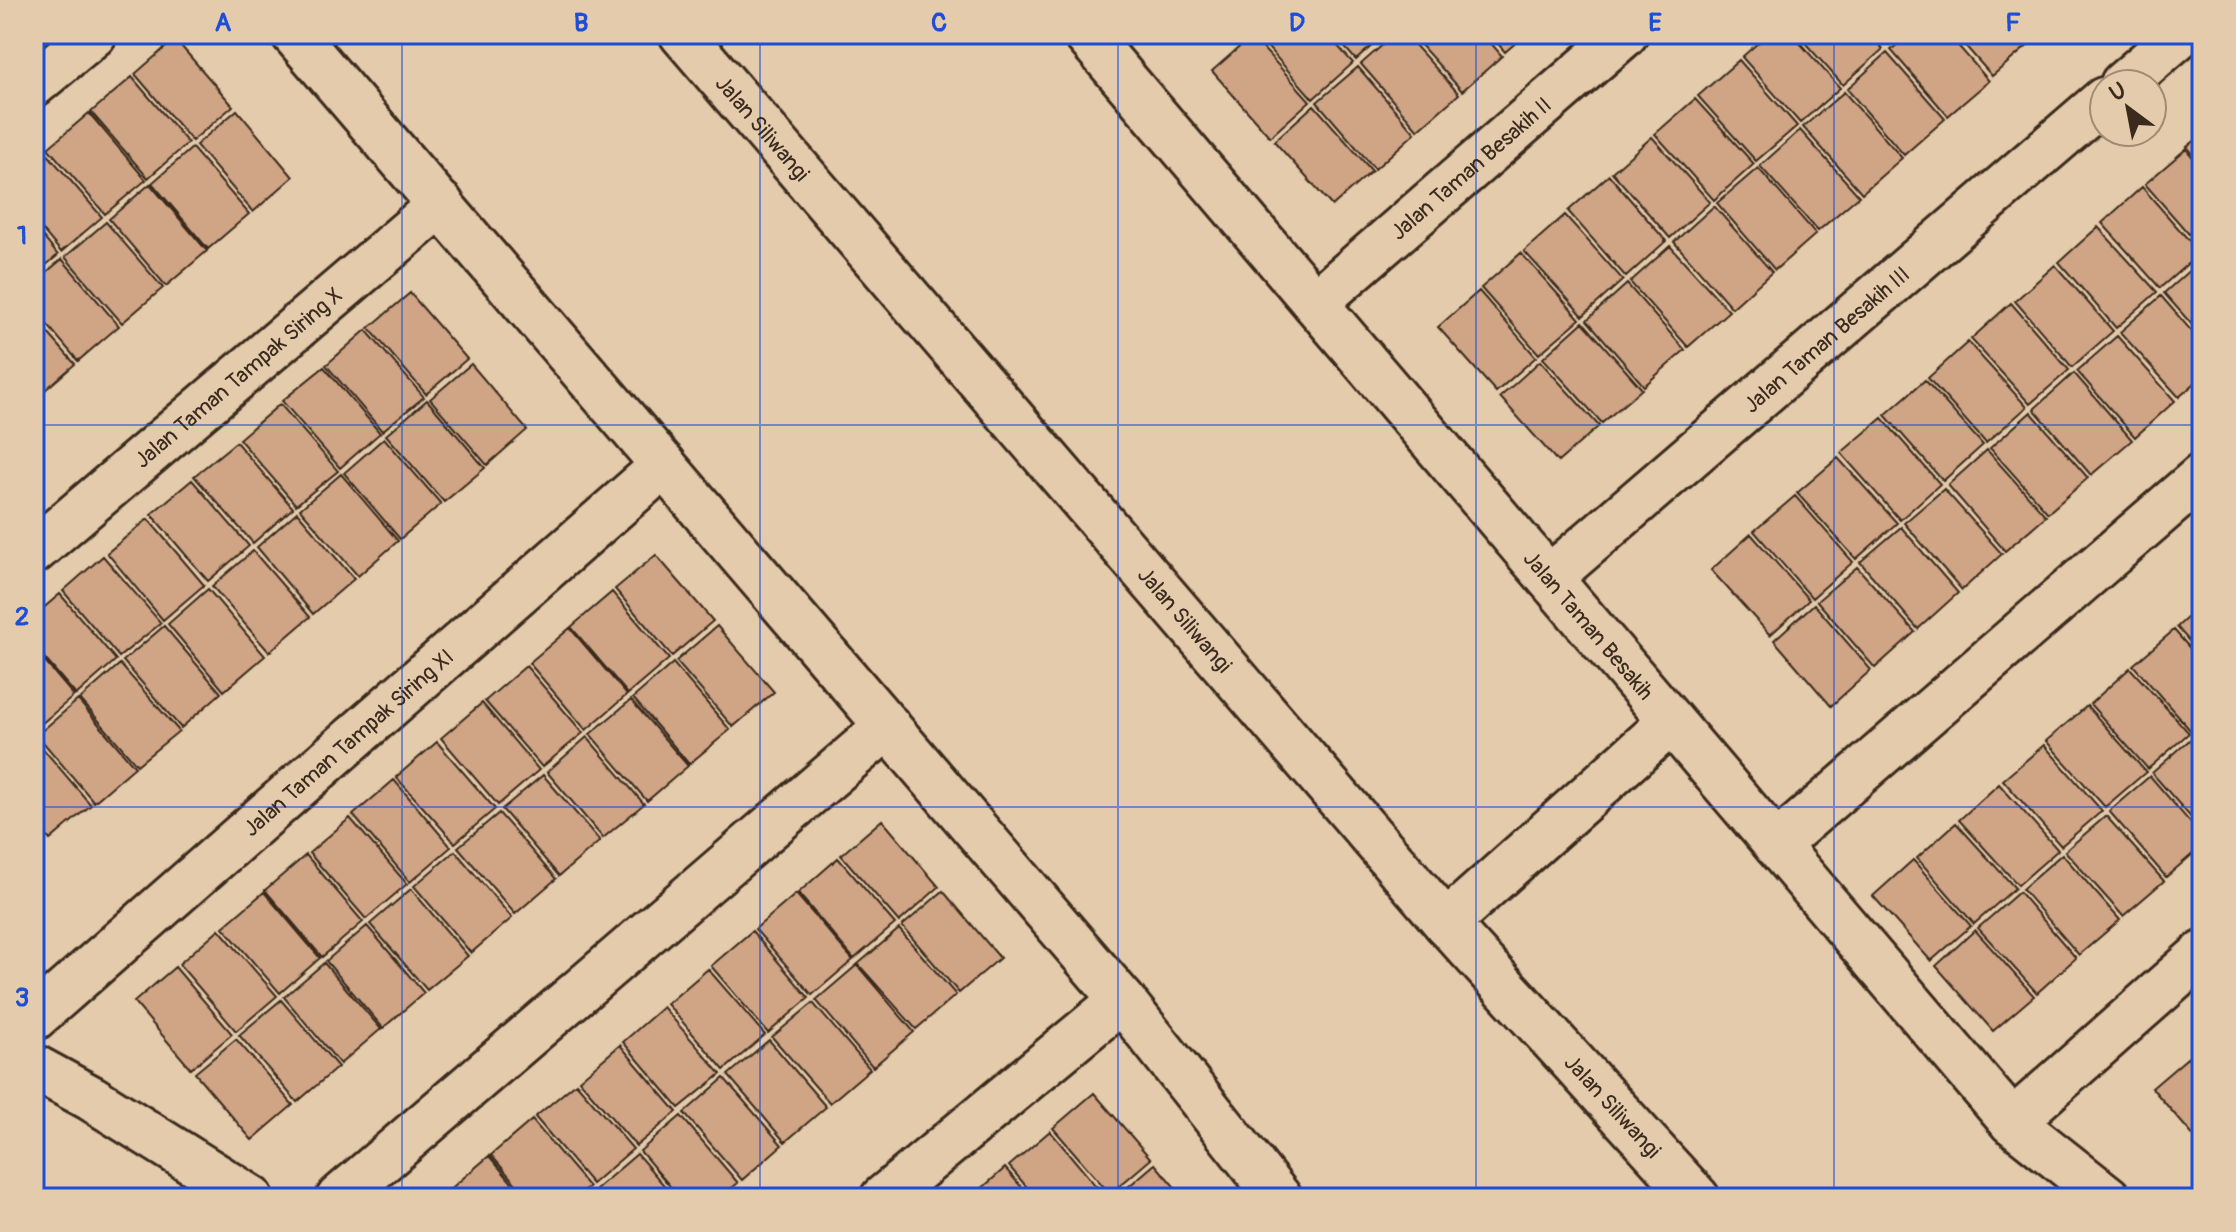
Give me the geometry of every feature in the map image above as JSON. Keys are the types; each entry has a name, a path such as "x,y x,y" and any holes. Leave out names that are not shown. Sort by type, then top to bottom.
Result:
{"street":[{"path":"34,84 94,34"},
{"path":"294,34 1122,1000 1279,1198"},
{"name":"Jalan Siliwangi","path":"682,34 1446,923 1697,1198"},
{"name":"Jalan Taman Besakih II","path":"1315,303 1625,34"},
{"path":"2142,68 2181,34"},
{"name":"Jalan Taman Besakih","path":"1102,40 1315,303 2012,1122 2108,1198"},
{"name":"Jalan Taman Besakih III","path":"1549,578 2088,114"},
{"name":"Jalan Taman Tampak Siring X","path":"34,551 441,204"},
{"name":"Jalan Taman Tampak Siring XI","path":"34,1018 664,465"},
{"path":"1776,845 2202,476"},
{"path":"1446,923 1671,722"},
{"path":"339,1198 888,726"},
{"path":"2012,1122 2202,954"},
{"path":"883,1198 1122,1000"},
{"path":"34,1067 91,1098 251,1198"}],"building":[{"path":"1256,34 1327,34 1353,63 1313,99"},
{"path":"1333,34 1385,34 1356,60"},
{"path":"1395,34 1405,34 1459,94 1418,130 1361,64"},
{"path":"1411,34 1483,34 1502,56 1462,91"},
{"path":"1490,34 1526,34 1505,52"},
{"path":"1768,34 1792,34 1840,88 1800,123 1742,57"},
{"path":"1797,34 1870,34 1883,49 1843,85"},
{"path":"1909,34 1948,34 1989,81 1948,116 1891,50"},
{"path":"1955,34 2026,34 2032,42 1992,76"},
{"path":"1252,36 1310,101 1270,137 1212,71"},
{"path":"175,39 233,106 192,141 135,74"},
{"path":"1887,53 1945,119 1904,155 1847,89"},
{"path":"1739,60 1797,126 1756,161 1698,96"},
{"path":"1358,67 1415,133 1375,169 1317,102"},
{"path":"132,77 188,143 148,178 91,112"},
{"path":"1844,92 1902,158 1862,193 1803,127"},
{"path":"1695,99 1754,164 1714,200 1655,134"},
{"path":"1314,105 1372,171 1332,206 1274,141"},
{"path":"237,110 293,177 253,212 196,145"},
{"path":"89,113 146,180 105,214 48,148"},
{"path":"1800,130 1859,196 1818,231 1760,166"},
{"path":"2202,135 2202,164 2187,147"},
{"path":"1652,137 1710,202 1670,238 1612,172"},
{"path":"192,148 249,214 208,249 152,183"},
{"path":"2186,149 2202,168 2202,249 2145,184"},
{"path":"45,151 102,217 61,252 34,220 34,160"},
{"path":"1758,168 1816,234 1775,270 1717,203"},
{"path":"1609,175 1666,241 1626,277 1568,211"},
{"path":"150,184 207,251 166,286 109,219"},
{"path":"2142,187 2200,253 2160,288 2102,223"},
{"path":"1714,206 1772,272 1732,308 1674,242"},
{"path":"1565,215 1623,280 1583,316 1524,251"},
{"path":"106,222 163,288 122,323 65,257"},
{"path":"34,226 58,255 34,275"},
{"path":"2098,227 2157,292 2116,328 2059,262"},
{"path":"1670,246 1729,311 1688,347 1630,282"},
{"path":"1521,253 1580,319 1539,354 1481,288"},
{"path":"62,259 119,326 78,361 34,309 34,283"},
{"path":"2202,259 2202,336 2164,293"},
{"path":"2055,265 2113,331 2072,367 2015,301"},
{"path":"1627,284 1685,350 1644,386 1587,320"},
{"path":"1479,291 1536,357 1496,392 1438,327"},
{"path":"410,293 467,359 426,394 369,328"},
{"path":"2161,296 2202,343 2202,377 2179,397 2120,332"},
{"path":"2011,303 2069,370 2030,404 1971,339"},
{"path":"34,317 75,364 35,399 34,398"},
{"path":"1583,322 1642,389 1602,423 1543,358"},
{"path":"366,330 424,397 382,431 326,365"},
{"path":"2117,336 2175,401 2135,437 2077,371"},
{"path":"1968,342 2027,407 1986,443 1928,378"},
{"path":"1540,361 1599,426 1558,462 1500,397"},
{"path":"471,364 527,430 487,465 430,399"},
{"path":"324,367 380,433 340,468 282,401"},
{"path":"2074,373 2132,440 2091,475 2034,409"},
{"path":"1925,380 1983,445 1943,481 1885,415"},
{"path":"427,400 485,468 444,502 386,435"},
{"path":"280,404 338,471 296,505 239,439"},
{"path":"2031,412 2088,478 2048,513 1990,448"},
{"path":"1882,418 1940,484 1900,520 1841,453"},
{"path":"384,438 441,504 400,539 344,473"},
{"path":"236,442 293,508 253,543 194,476"},
{"path":"1987,450 2046,516 2005,551 1948,485"},
{"path":"1838,458 1897,523 1856,559 1797,493"},
{"path":"341,474 398,541 358,576 300,509"},
{"path":"192,480 249,546 208,581 151,514"},
{"path":"1944,489 2002,554 1962,590 1904,523"},
{"path":"1795,496 1853,562 1812,598 1754,531"},
{"path":"297,512 354,579 313,614 257,547"},
{"path":"148,519 204,585 163,620 107,553"},
{"path":"1901,527 1958,593 1918,629 1860,562"},
{"path":"1751,534 1809,600 1770,635 1711,570"},
{"path":"253,551 310,617 269,652 212,586"},
{"path":"656,555 713,621 672,656 615,589"},
{"path":"103,556 161,623 119,657 63,591"},
{"path":"1857,567 1915,632 1875,668 1817,601"},
{"path":"208,589 265,656 224,691 168,624"},
{"path":"612,592 669,659 628,694 571,627"},
{"path":"60,594 116,660 76,695 34,646 34,616"},
{"path":"1814,604 1871,670 1831,706 1774,640"},
{"path":"2202,604 2202,656 2177,627"},
{"path":"164,626 221,693 181,728 123,661"},
{"path":"717,626 774,692 733,727 676,661"},
{"path":"570,628 627,695 586,730 529,663"},
{"path":"2174,630 2202,662 2202,722 2191,731 2133,665"},
{"path":"34,649 74,696 34,730"},
{"path":"673,663 730,730 689,764 633,698"},
{"path":"120,664 179,731 137,765 80,699"},
{"path":"526,666 583,733 542,767 485,701"},
{"path":"2130,668 2189,733 2148,769 2090,704"},
{"path":"78,700 135,767 94,802 37,735"},
{"path":"631,700 688,766 647,801 590,734"},
{"path":"482,703 539,770 498,805 441,738"},
{"path":"2087,706 2146,772 2105,807 2046,741"},
{"path":"587,737 644,804 603,838 547,772"},
{"path":"2193,737 2202,748 2202,830 2152,773"},
{"path":"34,738 91,805 50,840 34,821"},
{"path":"437,742 495,809 455,843 396,777"},
{"path":"2044,745 2102,811 2061,846 2003,780"},
{"path":"543,775 600,841 559,876 502,809"},
{"path":"2150,776 2202,836 2202,846 2166,877 2109,811"},
{"path":"394,780 451,847 410,882 353,815"},
{"path":"1999,784 2058,850 2018,885 1959,820"},
{"path":"499,813 556,879 515,914 458,847"},
{"path":"2106,816 2164,881 2123,916 2065,851"},
{"path":"350,818 407,884 366,919 309,853"},
{"path":"882,820 939,887 899,922 841,855"},
{"path":"1956,823 2015,888 1974,924 1917,858"},
{"path":"455,851 512,918 471,953 414,886"},
{"path":"2062,854 2120,920 2079,955 2022,889"},
{"path":"306,855 363,922 322,957 265,890"},
{"path":"838,858 895,924 854,959 798,893"},
{"path":"1913,860 1971,926 1931,961 1873,896"},
{"path":"411,889 468,956 427,990 370,924"},
{"path":"943,891 1000,958 959,993 902,926"},
{"path":"264,892 320,958 280,993 223,927"},
{"path":"2019,892 2076,958 2037,993 1978,928"},
{"path":"796,894 853,960 812,995 755,929"},
{"path":"367,926 424,993 383,1028 326,961"},
{"path":"219,929 277,996 236,1031 179,964"},
{"path":"899,929 956,995 916,1029 858,964"},
{"path":"1975,930 2034,996 1993,1031 1936,966"},
{"path":"752,931 809,998 768,1033 711,966"},
{"path":"324,963 381,1029 340,1064 284,997"},
{"path":"857,965 914,1032 873,1067 816,1000"},
{"path":"175,967 232,1034 191,1069 134,1002"},
{"path":"708,969 765,1035 724,1070 667,1004"},
{"path":"281,1000 338,1067 297,1102 239,1035"},
{"path":"813,1003 870,1069 830,1103 772,1037"},
{"path":"663,1007 721,1074 679,1108 623,1042"},
{"path":"236,1039 293,1105 252,1140 195,1073"},
{"path":"769,1040 826,1107 785,1142 728,1075"},
{"path":"620,1045 677,1112 636,1146 579,1080"},
{"path":"2192,1054 2202,1065 2202,1146 2152,1088"},
{"path":"724,1078 782,1145 742,1180 684,1113"},
{"path":"576,1083 633,1149 592,1184 535,1117"},
{"path":"1094,1093 1151,1159 1110,1194 1053,1128"},
{"path":"681,1116 738,1183 720,1198 680,1198 640,1151"},
{"path":"532,1120 589,1187 576,1198 528,1198 491,1155"},
{"path":"1050,1131 1106,1198 1036,1198 1009,1166"},
{"path":"637,1154 675,1198 604,1198 596,1189"},
{"path":"489,1156 525,1198 454,1198 448,1191"},
{"path":"1155,1164 1184,1198 1115,1198"},
{"path":"1005,1168 1031,1198 971,1198"}]}
